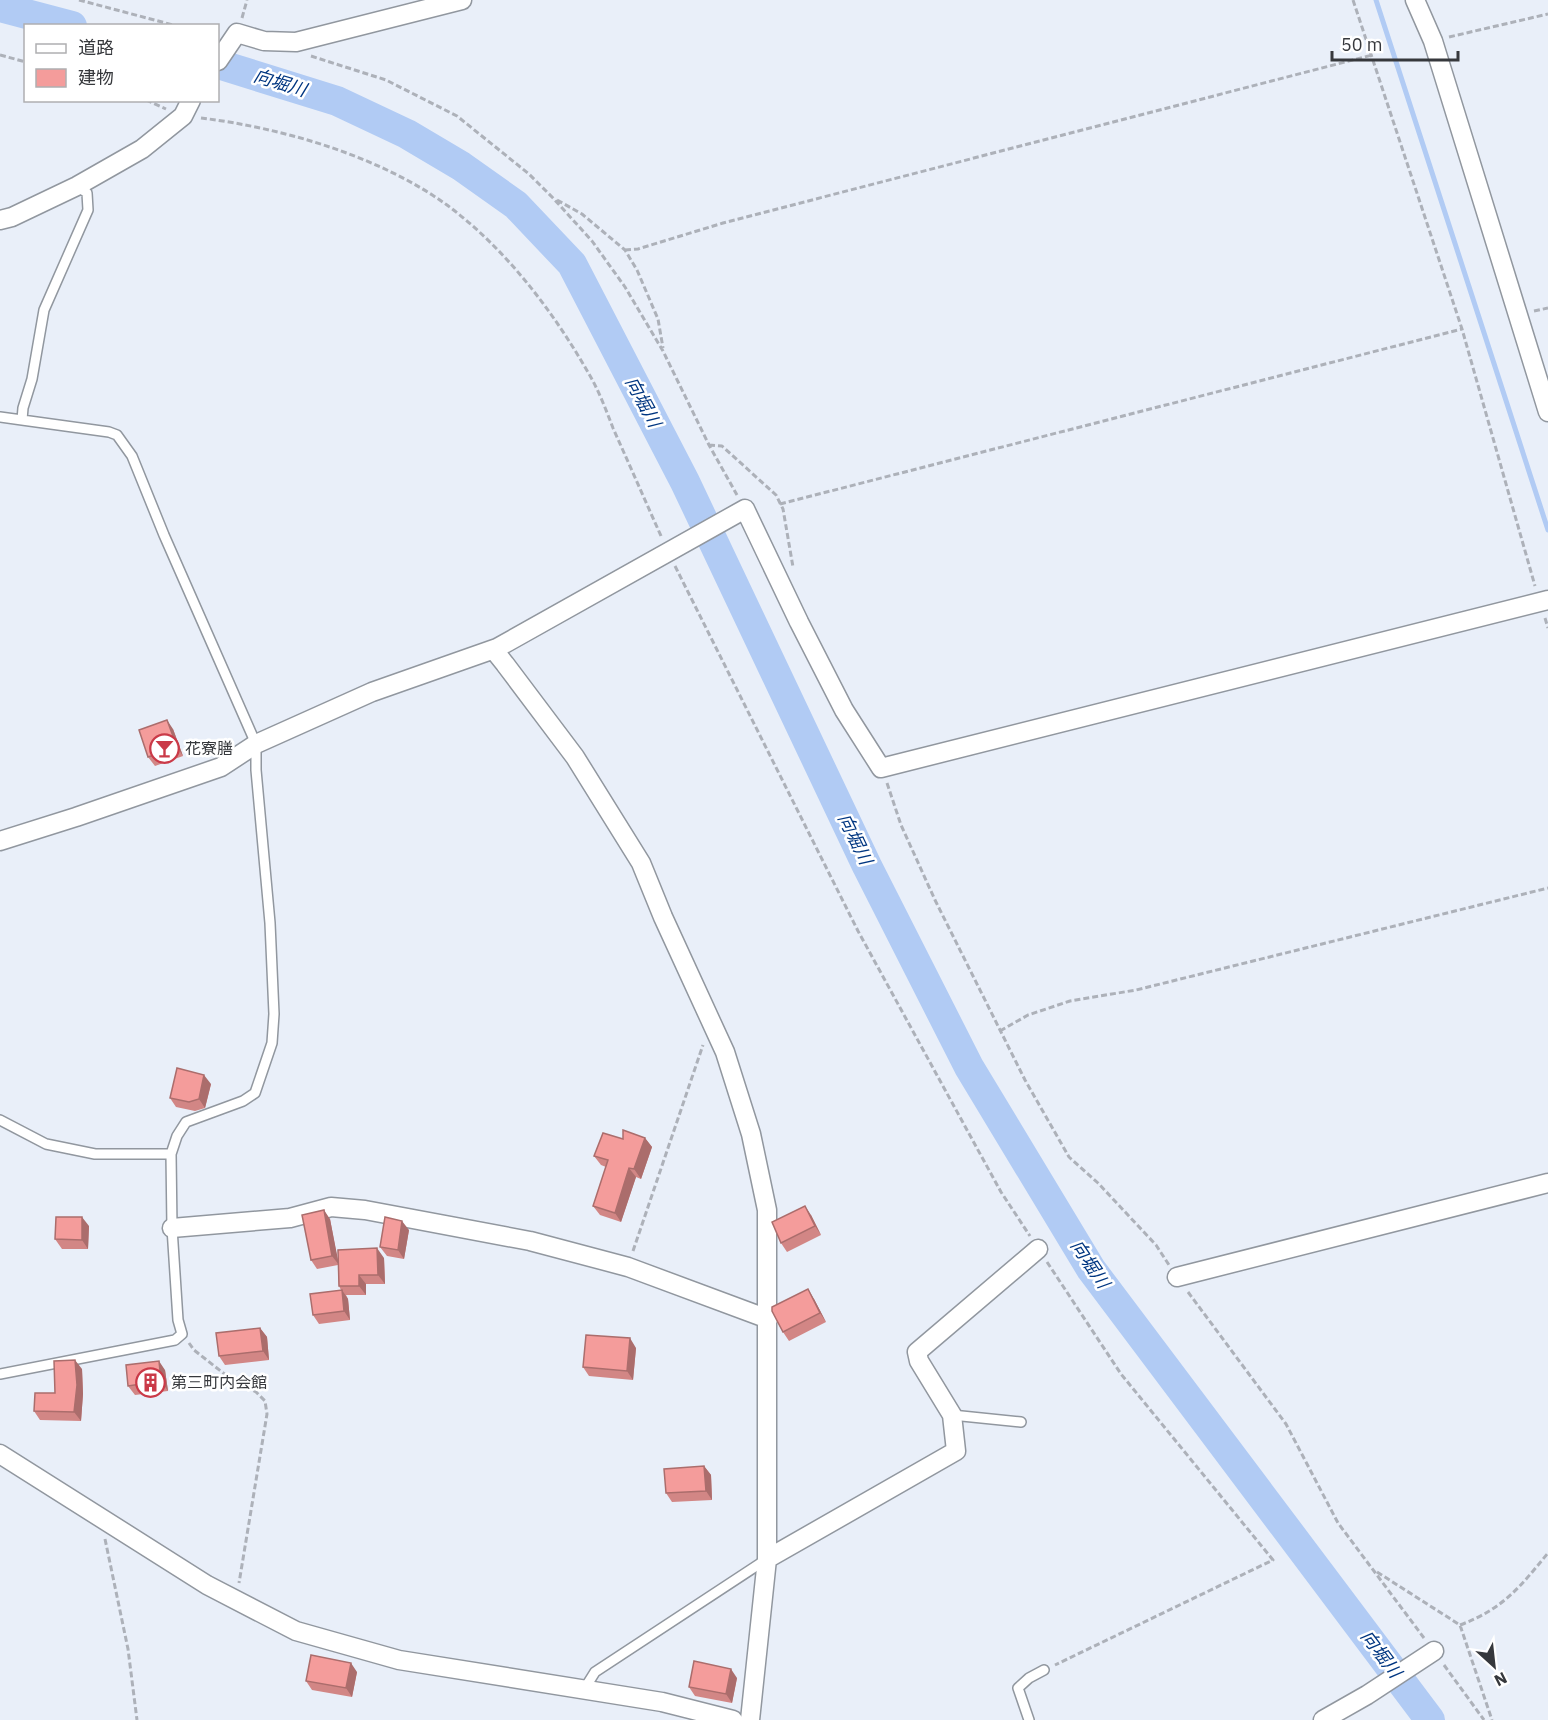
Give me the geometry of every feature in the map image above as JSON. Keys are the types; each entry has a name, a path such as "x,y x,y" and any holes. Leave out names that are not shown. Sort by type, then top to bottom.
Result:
{"street":[{"path":"219,59 237,33 264,41 296,42 462,0"},
{"path":"1415,0 1433,41 1548,412"},
{"path":"0,220 12,217 77,186 142,149 187,108"},
{"path":"0,841 221,767 256,744 372,692 497,648 740,513 839,700 881,768 1544,602"},
{"path":"497,648 497,654 575,757 641,863 663,917 725,1052 751,1134 766,1209 768,1319 767,1558 750,1720"},
{"path":"1177,1277 1548,1183"},
{"path":"172,1228 290,1218 331,1207 365,1210 530,1240 628,1268 768,1319"},
{"path":"767,1558 956,1451 952,1415 919,1361 917,1353 1038,1249"},
{"path":"0,1454 207,1585 296,1631 399,1660 585,1688 662,1702 734,1720"},
{"path":"1323,1720 1367,1695 1434,1651"}],"lane":[{"path":"22,420 44,310 88,210 87,193 77,186"},
{"path":"0,417 109,432 117,435 125,443 132,456 256,744 256,771 270,923 274,1014 272,1043 255,1093 243,1101 186,1122 177,1136 171,1154 172,1228 178,1320 182,1334 175,1340 0,1374"},
{"path":"0,1120 46,1144 95,1154 171,1154"},
{"path":"952,1415 1021,1422"},
{"path":"585,1688 595,1672 767,1558"},
{"path":"1029,1720 1018,1688 1029,1678 1044,1670"}],"path":[{"path":"79,0 169,24"},
{"path":"1353,0 1462,328 1544,602"},
{"path":"1433,41 1548,14"},
{"path":"296,42 306,54 386,80 457,116 529,174 553,198 592,242 624,287 663,351 710,445 740,513"},
{"path":"625,250 638,249 723,223 1372,55"},
{"path":"0,56 24,62"},
{"path":"156,102 187,108 341,150 400,177 447,205 498,250 548,308 590,376 858,931 1001,1192 1121,1374 1273,1560 1044,1670"},
{"path":"553,198 582,214 625,250 637,270 657,319 664,343 663,351"},
{"path":"780,504 1462,328"},
{"path":"710,445 722,446 776,495 783,509 793,567"},
{"path":"881,768 902,825 935,900 1025,1080 1069,1157 1098,1183 1156,1245 1177,1277 1286,1424 1338,1523 1484,1720"},
{"path":"1000,1031 1028,1015 1070,1001 1136,990 1548,888"},
{"path":"628,1268 711,1021"},
{"path":"182,1334 194,1350 228,1376 256,1392 265,1401 267,1414 237,1600"},
{"path":"110,1523 104,1540 128,1649 137,1720"},
{"path":"1460,1625 1474,1620 1510,1598 1548,1553"},
{"path":"1373,1569 1460,1625 1492,1720"}],"building":[{"path":"167,720 177,747 148,757 139,730"},
{"path":"177,1068 204,1075 199,1099 189,1102 170,1098"},
{"path":"623,1130 645,1138 634,1169 629,1168 615,1213 593,1206 608,1160 594,1156 603,1133 623,1139"},
{"path":"805,1206 815,1226 781,1243 772,1222"},
{"path":"324,1210 332,1256 311,1260 302,1215"},
{"path":"56,1217 82,1217 82,1240 55,1239"},
{"path":"385,1217 402,1221 398,1250 380,1247"},
{"path":"377,1248 378,1275 359,1275 359,1286 339,1286 338,1250"},
{"path":"808,1289 820,1313 783,1332 772,1307"},
{"path":"342,1290 344,1311 313,1315 310,1294"},
{"path":"260,1328 263,1351 219,1356 216,1333"},
{"path":"586,1335 630,1338 627,1371 583,1367"},
{"path":"75,1360 77,1385 74,1412 34,1411 35,1393 55,1393 54,1361"},
{"path":"159,1361 161,1381 128,1386 126,1365"},
{"path":"704,1466 706,1491 666,1493 664,1469"},
{"path":"311,1655 351,1663 346,1688 306,1681"},
{"path":"694,1661 731,1669 726,1694 689,1687"}],"waterway":[{"path":"1376,0 1548,530"},
{"name":"向堀川","path":"0,7 64,24"},
{"name":"向堀川","path":"219,64 337,101 407,134 461,166 516,205 572,264 685,482 867,866 969,1067 1091,1269 1430,1720"}],"place":[{"name":"花寮膳","path":"164,748"},
{"name":"第三町内会館","path":"150,1382"}]}
